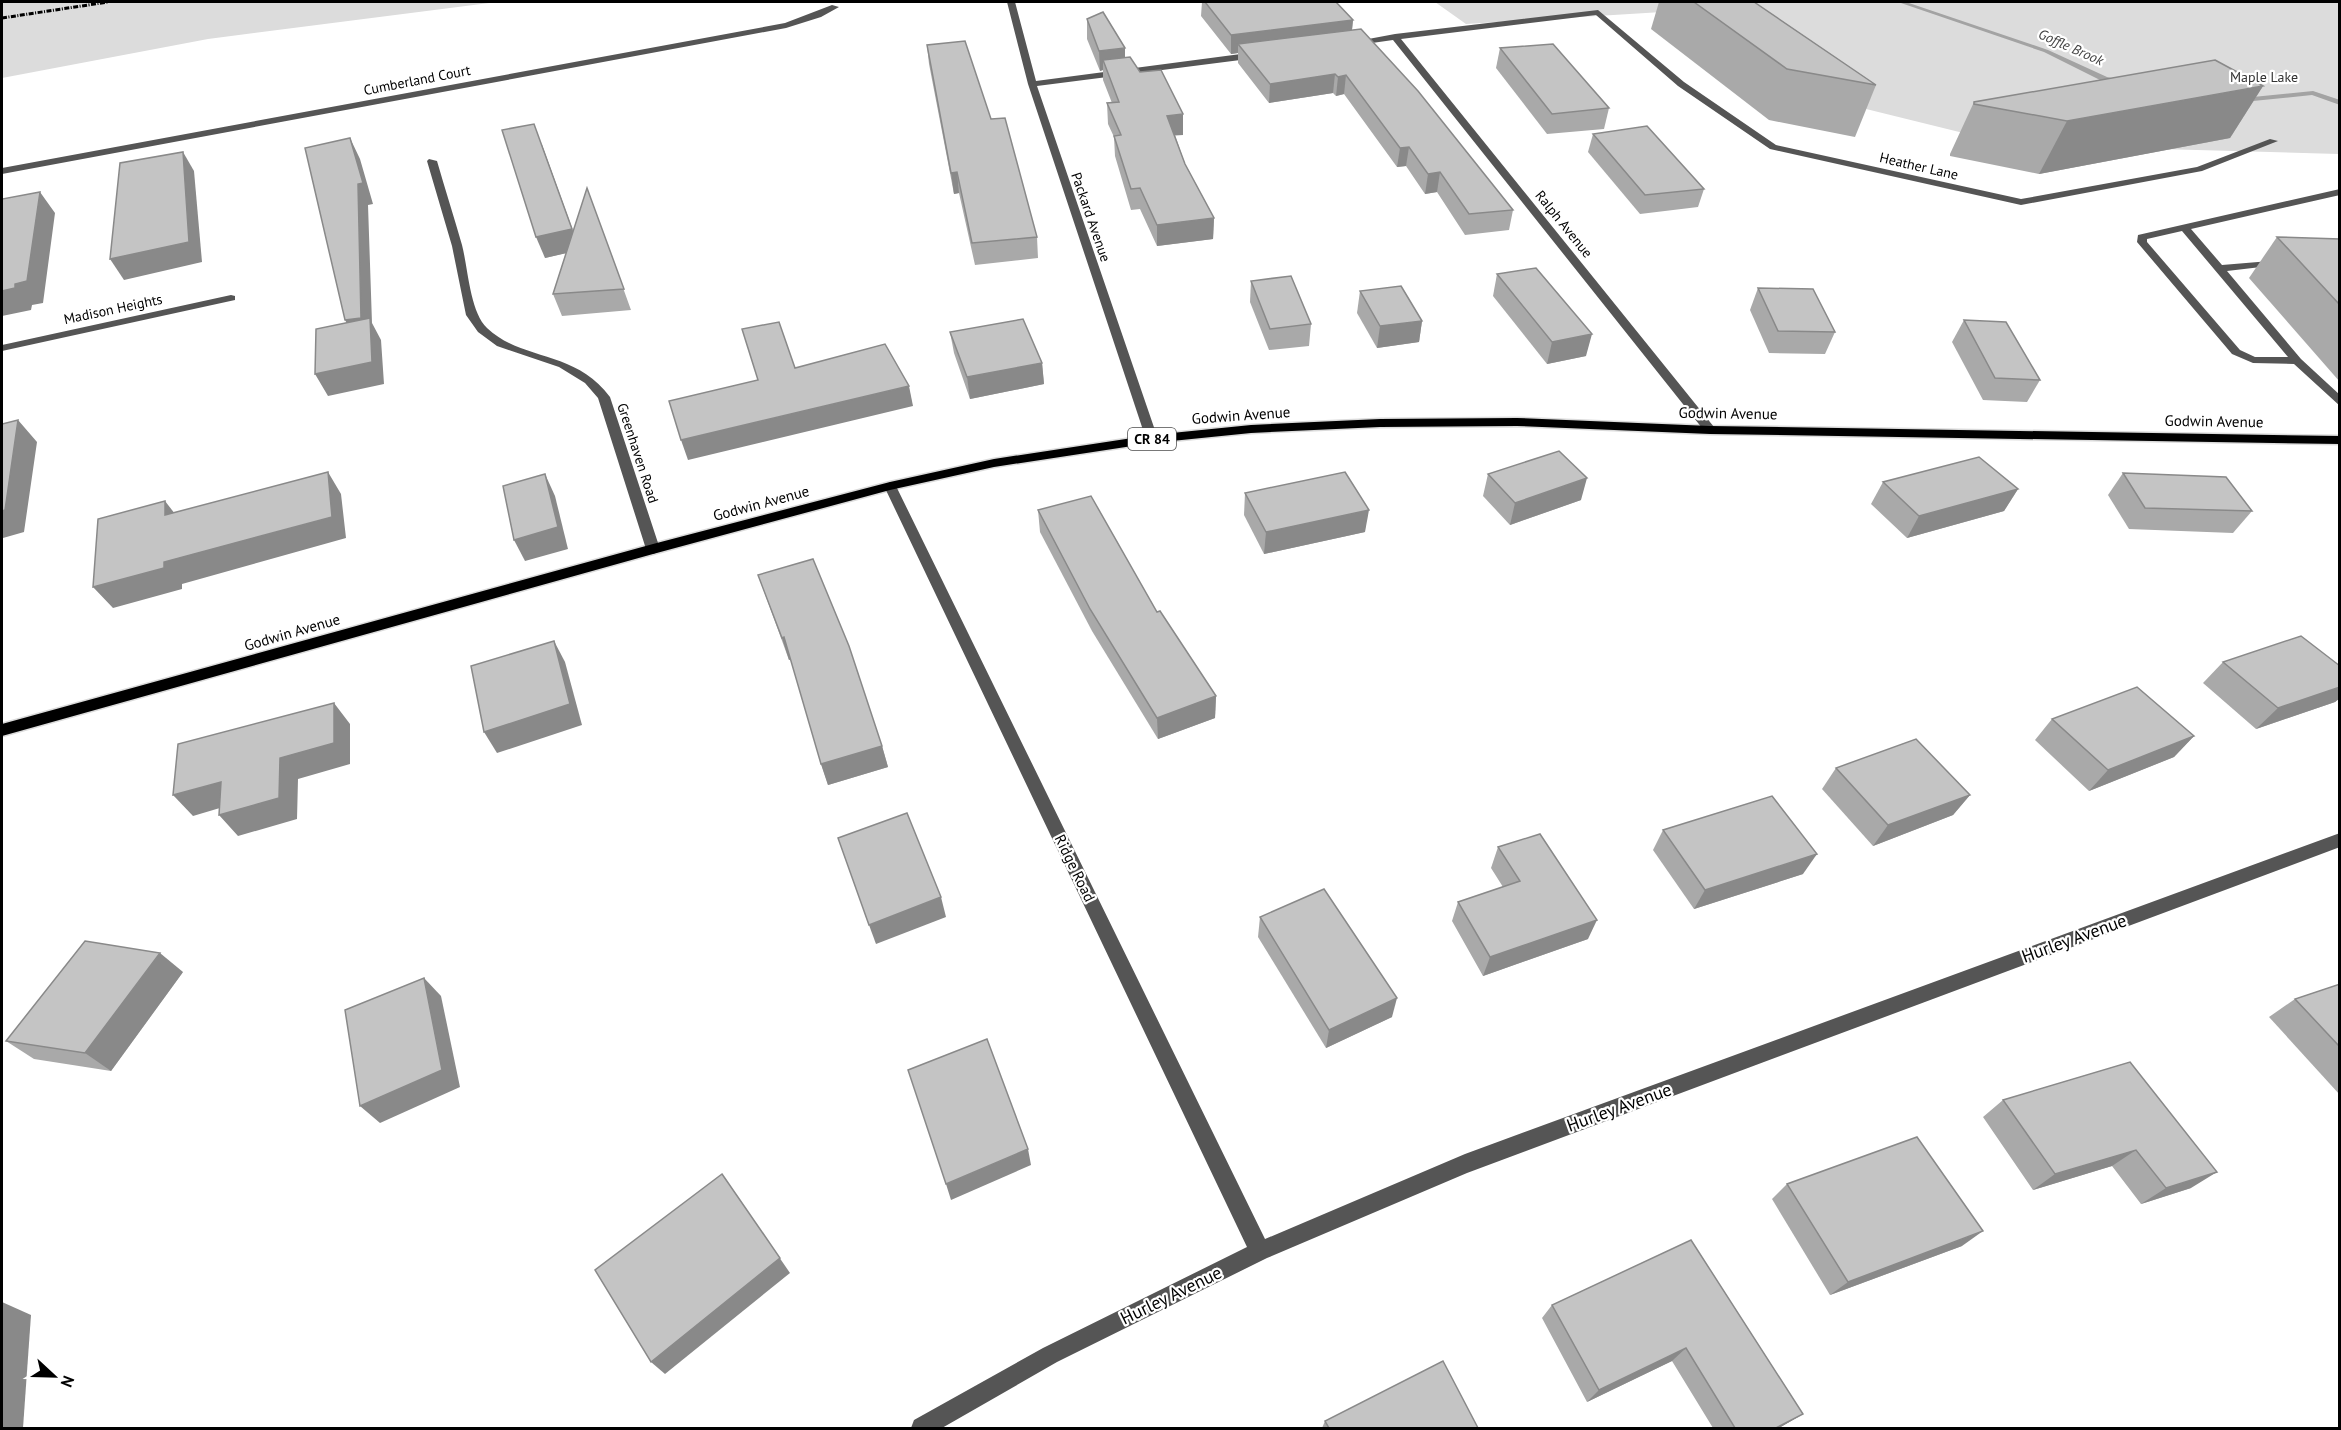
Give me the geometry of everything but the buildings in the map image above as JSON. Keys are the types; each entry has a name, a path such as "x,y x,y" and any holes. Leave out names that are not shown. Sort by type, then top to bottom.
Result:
{"main road":[{"name":"Godwin Avenue","path":"2,730 653,549 890,486 994,463 1152,439 1251,429 1380,423 1517,422 1710,430 2340,440"}],"street":[{"name":"Packard Avenue","path":"1011,2 1032,84 1152,439"},
{"name":"Cumberland Court","path":"2,171 786,25 834,7"},
{"name":"Heather Lane","path":"1395,38 1598,12 1681,84 1773,147 2021,202 2199,169 2273,141"},
{"path":"1336,45 1395,38"},
{"name":"Ralph Avenue","path":"1395,38 1710,430"},
{"path":"1032,84 1266,54"},
{"name":"Greenhaven Road","path":"432,160 457,246 472,315 482,330 501,344 562,365 589,380 604,397 653,549"},
{"path":"2296,361 2253,360 2236,352 2142,242 2142,237 2340,192"},
{"path":"2183,226 2296,361 2340,402"},
{"path":"2219,269 2289,259"},
{"name":"Madison Heights","path":"2,348 231,298"},
{"name":"Ridge Road","path":"890,486 1260,1251"},
{"name":"Hurley Avenue","path":"921,1428 1050,1355 1260,1251 1465,1164 2337,844"}],"green space":[{"path":"2,2 497,2 208,39 2,78"},
{"name":"Maple Lake","path":"1435,2 2339,2 2339,154 2012,145 1781,88 1727,8 1466,24"}],"waterway":[{"name":"Goffle Brook","path":"1901,2 2046,51 2105,79 2119,81"},
{"name":"Goffle Brook","path":"2241,97 2253,99 2313,93 2340,103"}],"railway":[{"path":"2,18 108,2"}]}
